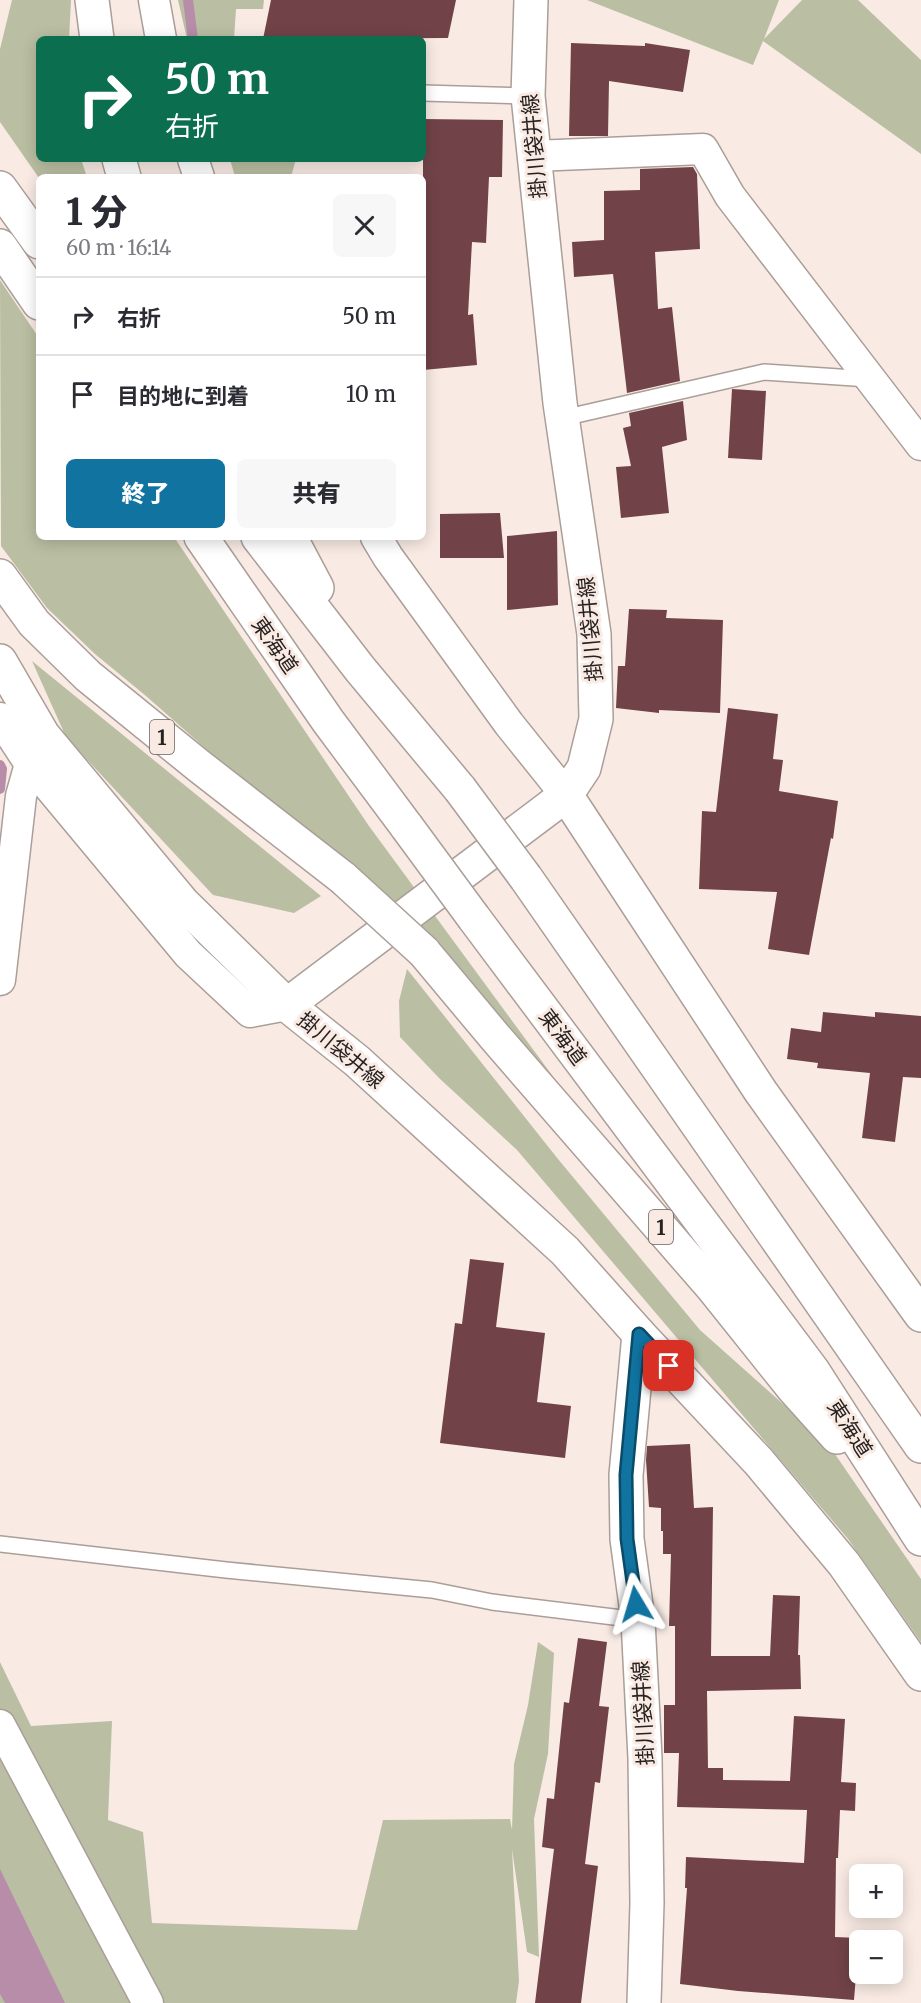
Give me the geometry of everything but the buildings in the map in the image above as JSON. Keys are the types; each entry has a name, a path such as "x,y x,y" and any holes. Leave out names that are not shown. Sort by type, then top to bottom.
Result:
{"main road":[{"path":"92,0 97,36"},
{"name":"掛川袋井線","path":"531,0 528,96 563,418 594,634 596,719 584,768 566,795 287,1005 357,1061 557,1243 639,1334 626,1475 627,1539 638,1620 645,1758 647,1903 644,2003"},
{"path":"0,188 36,238"},
{"path":"0,246 36,299"},
{"name":"東海道","path":"203,540 328,722 813,1371 921,1539"},
{"path":"260,540 360,669 460,789 526,878 921,1446"},
{"path":"292,540 360,669"},
{"name":"1","path":"0,576 34,622 88,675 198,766 343,878 424,952 713,1288 792,1388 897,1502"},
{"path":"0,661 43,735 57,752 183,903 287,1005"},
{"path":"566,795 761,1092 921,1315"},
{"path":"639,1334 759,1462 834,1550 921,1674"}],"street":[{"path":"154,0 161,36"},
{"path":"534,156 703,149 730,196 921,446"},
{"path":"378,540 509,724 566,795"},
{"path":"0,718 30,764 188,954 250,1012 287,1005"},
{"path":"0,980 21,796 30,764"},
{"path":"0,1725 148,2003"}],"lane":[{"path":"426,93 528,96"},
{"path":"563,418 764,372 871,379"},
{"path":"0,1544 226,1570 432,1590 492,1602 638,1620"}],"green space":[{"path":"12,0 71,0 69,36 36,36 36,162 82,162 86,174 36,174 0,122 0,49"},
{"path":"178,0 264,0 263,9 236,9 234,36 186,36"},
{"path":"587,0 779,0 764,39 802,0 858,0 921,60 921,154 763,41 753,65"},
{"path":"231,162 295,162 292,174 234,174"},
{"path":"0,280 36,334 36,540 176,540 369,826 618,1165 270,805 95,654 47,608 1,546"},
{"path":"32,661 321,896 294,913 213,895 66,737"},
{"path":"407,969 558,1159 700,1330 828,1444 921,1579 921,1642 848,1539 517,1150 439,1078 400,1037 399,1001"},
{"path":"538,1642 554,1653 548,1754 534,1819 539,1957 527,1952 512,1849 519,1981 516,2003 0,2003 0,1662 31,1726 112,1721 108,1820 143,1832 152,1923 357,1930 383,1820 510,1819 512,1830 514,1764 528,1705"}],"shaded area":[{"path":"0,1869 65,2003 5,2003 0,1994"}],"waterway":[{"path":"188,0 193,36"},
{"path":"0,765 2,769 0,789"}],"route":[{"path":"636,1604 627,1539 626,1475 639,1334 669,1366"}]}
